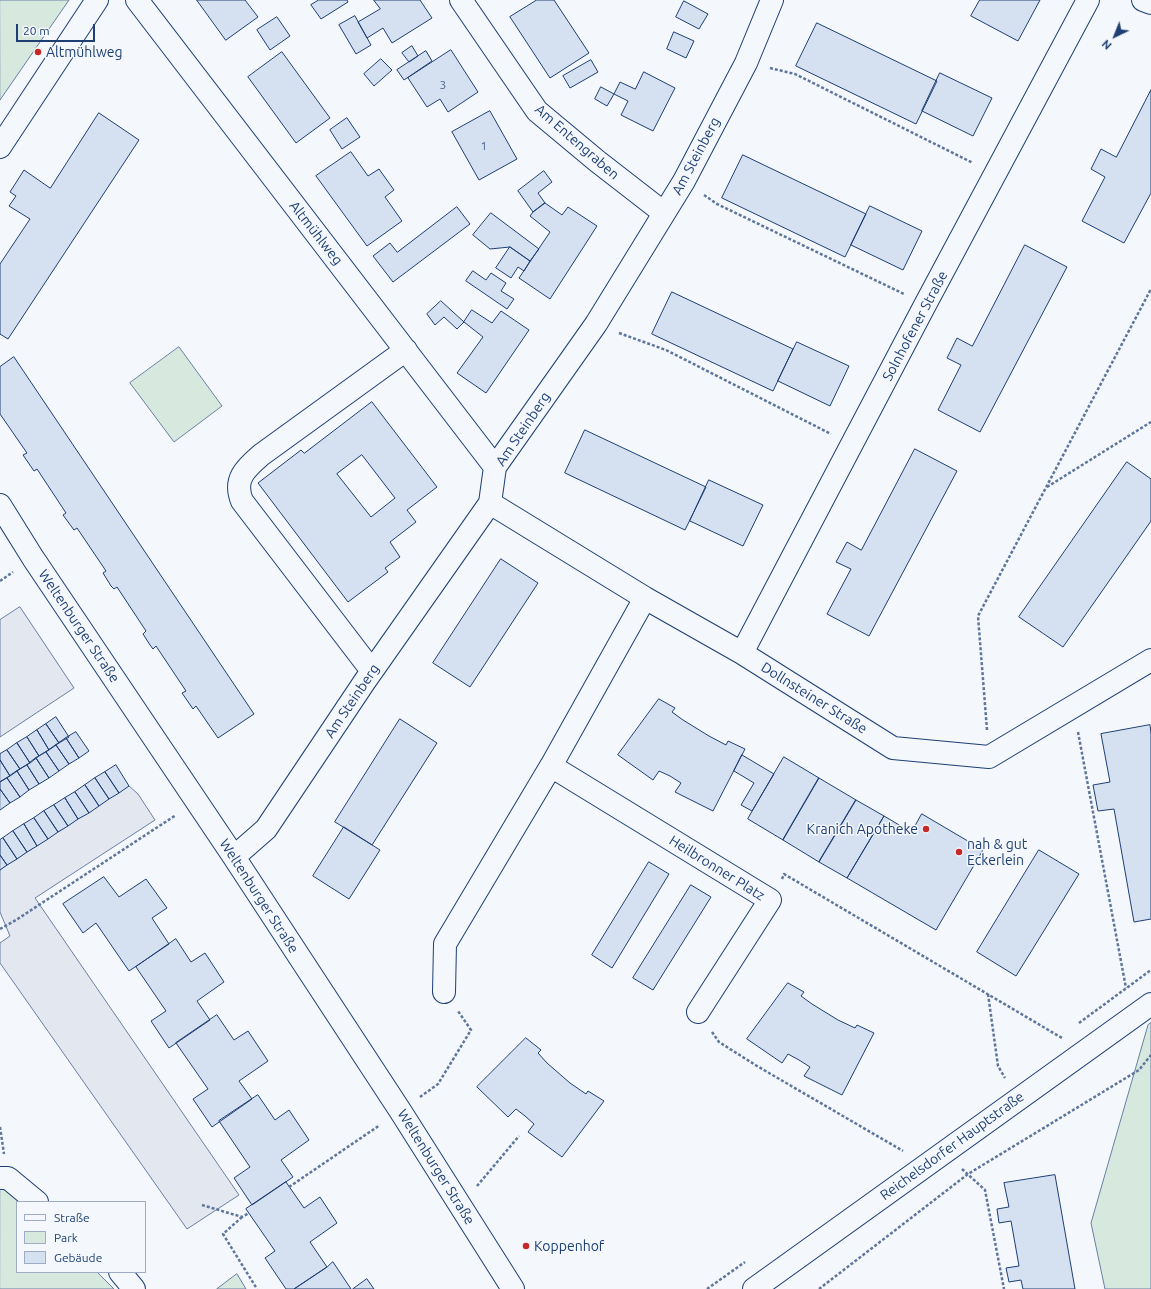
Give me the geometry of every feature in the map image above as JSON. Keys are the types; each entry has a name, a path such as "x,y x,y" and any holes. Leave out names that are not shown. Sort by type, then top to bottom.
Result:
{"street":[{"path":"0,147 97,0"},
{"name":"Altmühlweg","path":"137,0 495,467"},
{"name":"Am Entengraben","path":"460,0 537,111 597,161 664,213"},
{"name":"Am Steinberg","path":"234,857 266,829 372,670 490,503 495,467 596,324 684,181 746,63 772,0"},
{"name":"Solnhofener Straße","path":"742,653 853,445 925,305 1088,0"},
{"path":"1143,0 1151,3"},
{"path":"372,670 242,501 238,488 239,482 246,468 261,455 406,350"},
{"name":"Dollnsteiner Straße","path":"490,503 645,598 742,653 893,748 989,757"},
{"name":"Weltenburger Straße","path":"0,505 33,558 234,857 401,1112 513,1289"},
{"path":"444,992 445,944 551,766 645,598"},
{"path":"989,757 1151,660"},
{"name":"Heilbronner Platz","path":"551,766 770,900 698,1012"},
{"name":"Reichelsdorfer Hauptstraße","path":"754,1289 1151,1004"},
{"path":"0,1178 8,1178 36,1201"},
{"path":"121,1273 134,1289"}],"path":[{"path":"746,63 795,74 995,174"},
{"path":"684,181 717,204 925,305"},
{"path":"989,757 978,616 1151,289"},
{"path":"596,324 666,350 853,445"},
{"path":"1047,487 1151,422"},
{"path":"1073,708 1131,1018"},
{"path":"0,929 16,920 196,801"},
{"path":"770,900 784,874 1085,1051"},
{"path":"290,1187 401,1112 438,1084 471,1030 444,992"},
{"path":"988,994 998,1066 1019,1098"},
{"path":"698,1012 719,1042 757,1066 968,1174 985,1190 1004,1289"},
{"path":"819,1289 968,1174 1139,1070 1151,1055"},
{"path":"461,1207 519,1136"},
{"path":"202,1205 242,1217"},
{"path":"250,1213 242,1217 222,1234 257,1289"}],"green space":[{"path":"0,0 69,0 0,100"},
{"path":"179,347 222,406 174,442 130,383"},
{"path":"1151,1023 1151,1289 1105,1289 1091,1223 1148,1025"},
{"path":"0,1179 23,1201 16,1201 16,1273 98,1273 114,1289 0,1289"},
{"path":"237,1274 246,1289 217,1289"}],"shaded area":[{"path":"20,607 74,688 0,737 0,620"},
{"path":"129,786 138,794 155,820 35,898 239,1195 187,1229 0,963 0,943 10,936 0,912 0,870"}],"building":[{"path":"197,0 245,0 258,17 226,40"},
{"path":"319,0 347,0 348,2 321,19 311,5"},
{"path":"374,0 420,0 432,18 392,43 383,28 367,38 358,22 380,9"},
{"path":"537,0 554,0 589,53 550,78 510,17"},
{"path":"980,0 1040,0 1018,41 971,16"},
{"path":"684,1 708,14 699,29 676,17"},
{"path":"355,16 371,45 356,54 339,25"},
{"path":"277,17 290,36 270,50 257,30"},
{"path":"817,23 937,81 916,124 796,66"},
{"path":"674,32 694,41 686,58 667,49"},
{"path":"412,46 418,56 409,62 402,53"},
{"path":"451,50 478,92 448,112 440,99 427,107 408,78"},
{"path":"426,51 432,61 404,80 397,70"},
{"path":"282,52 330,118 296,143 248,77"},
{"path":"381,59 392,70 374,86 364,74"},
{"path":"591,60 598,72 570,88 563,76"},
{"path":"644,72 675,88 653,131 621,115 628,101 614,94 620,82 635,89"},
{"path":"940,73 992,98 973,136 922,111"},
{"path":"601,87 614,94 607,106 595,99"},
{"path":"1151,90 1151,193 1124,243 1082,221 1105,177 1091,169 1101,149 1116,157"},
{"path":"490,111 517,159 479,180 452,132"},
{"path":"99,113 139,140 8,339 0,334 0,264 30,219 9,206 16,196 10,192 24,170 50,188"},
{"path":"347,118 360,137 342,149 330,130"},
{"path":"351,152 368,176 379,169 394,190 385,197 402,221 367,246 316,176"},
{"path":"743,155 866,214 845,257 722,198"},
{"path":"544,171 552,182 538,193 545,203 533,212 518,191"},
{"path":"545,203 562,215 568,207 597,226 550,299 519,278 550,232 530,216"},
{"path":"870,206 922,231 903,270 851,245"},
{"path":"457,207 470,224 393,282 373,256 390,243 397,252"},
{"path":"491,213 539,249 530,261 510,247 490,249 473,235"},
{"path":"1025,245 1067,267 980,432 938,410 961,365 947,358 957,338 972,346"},
{"path":"510,247 530,261 524,271 518,267 511,278 496,268"},
{"path":"473,271 486,280 491,273 506,283 501,291 514,299 507,309 466,281"},
{"path":"672,292 793,349 773,391 652,334"},
{"path":"441,301 464,322 457,329 444,317 435,325 427,314"},
{"path":"472,310 492,323 501,311 529,330 486,393 457,373 483,337 464,322"},
{"path":"797,342 849,366 830,406 778,381"},
{"path":"14,357 254,714 218,738 196,706 193,709 182,693 186,691 156,646 153,649 150,645 143,634 146,631 117,587 114,589 111,586 103,573 106,571 77,528 74,530 63,515 66,513 37,469 34,471 23,455 27,453 0,414 0,367"},
{"path":"372,402 437,487 407,510 416,522 390,542 400,557 385,568 388,572 348,602 258,483 301,450 304,453","holes":["362,455 395,498 371,517 337,474"]},
{"path":"585,430 706,487 685,530 565,473"},
{"path":"915,449 957,471 869,636 827,614 851,569 836,562 847,542 861,550"},
{"path":"1127,462 1151,479 1151,521 1063,647 1019,617"},
{"path":"709,480 763,505 743,546 690,521"},
{"path":"501,559 538,583 470,687 433,663"},
{"path":"659,699 675,708 672,712 709,736 726,745 728,741 745,749 713,811 675,792 681,783 670,776 659,771 653,780 618,755"},
{"path":"56,717 69,737 59,743 46,724"},
{"path":"400,719 437,743 372,845 335,822"},
{"path":"46,724 59,743 49,750 37,730"},
{"path":"1150,725 1151,919 1134,922 1114,809 1098,811 1093,785 1110,782 1101,734"},
{"path":"37,730 49,750 39,756 27,737"},
{"path":"76,732 89,751 79,758 66,738"},
{"path":"27,737 39,756 30,763 17,743"},
{"path":"66,738 79,758 69,764 56,745"},
{"path":"17,743 30,763 20,769 7,750"},
{"path":"56,745 69,764 59,771 46,752"},
{"path":"7,750 20,769 10,776 0,760 0,754"},
{"path":"46,752 59,771 49,778 36,758"},
{"path":"742,755 774,774 752,811 741,805 754,783 734,771"},
{"path":"784,757 819,778 783,840 748,819"},
{"path":"36,758 49,778 39,784 27,765"},
{"path":"0,760 10,776 0,782"},
{"path":"27,765 39,784 29,790 17,771"},
{"path":"116,765 129,786 119,793 105,772"},
{"path":"17,771 29,790 20,797 7,778"},
{"path":"105,772 119,793 109,799 95,778"},
{"path":"7,778 20,797 10,803 0,789 0,782"},
{"path":"95,778 109,799 99,806 85,785"},
{"path":"819,778 856,800 819,862 783,840"},
{"path":"85,785 99,806 89,813 75,792"},
{"path":"0,789 10,803 0,810"},
{"path":"75,792 89,813 78,819 65,798"},
{"path":"65,798 78,819 68,826 54,805"},
{"path":"856,800 884,816 847,878 819,862"},
{"path":"54,805 68,826 58,832 44,811"},
{"path":"44,811 58,832 48,839 34,818"},
{"path":"922,814 983,850 936,930 847,878 884,816 911,832"},
{"path":"34,818 48,839 37,846 24,824"},
{"path":"24,824 37,846 27,852 13,831"},
{"path":"344,827 380,850 349,899 313,876"},
{"path":"13,831 27,852 17,859 3,838"},
{"path":"3,838 17,859 7,865 0,855 0,840"},
{"path":"1039,850 1079,874 1016,976 977,952"},
{"path":"0,855 7,865 0,870"},
{"path":"649,862 669,874 612,968 592,955"},
{"path":"104,877 119,897 146,879 167,908 152,918 169,944 129,971 96,923 83,933 63,904"},
{"path":"691,885 711,897 653,990 633,978"},
{"path":"176,939 191,962 205,953 224,982 197,1001 210,1020 169,1048 151,1021 166,1011 136,967"},
{"path":"788,983 804,992 801,996 838,1020 855,1028 857,1025 874,1033 842,1095 804,1076 810,1067 799,1060 788,1054 782,1063 747,1039"},
{"path":"217,1015 234,1040 248,1031 268,1061 239,1081 252,1099 212,1127 193,1099 208,1089 176,1043"},
{"path":"526,1038 541,1050 538,1053 547,1063 570,1083 586,1094 588,1091 604,1101 562,1157 528,1132 534,1124 525,1116 516,1109 508,1117 477,1087"},
{"path":"258,1095 275,1120 289,1110 309,1140 281,1160 293,1177 252,1205 234,1178 250,1167 219,1121"},
{"path":"1055,1175 1075,1289 1023,1289 1021,1280 1009,1282 1006,1268 1019,1266 1011,1221 999,1223 997,1209 1009,1207 1004,1183"},
{"path":"286,1182 304,1208 320,1197 337,1223 310,1242 327,1267 294,1289 286,1289 265,1258 275,1251 246,1209"},
{"path":"333,1262 351,1289 294,1289 327,1267"},
{"path":"367,1279 374,1289 353,1289"}],"place":[{"name":"Altmühlweg","path":"38,52"},
{"name":"Kranich Apotheke","path":"926,829"},
{"name":"nah & gut Eckerlein","path":"959,852"},
{"name":"Koppenhof","path":"526,1246"}]}
